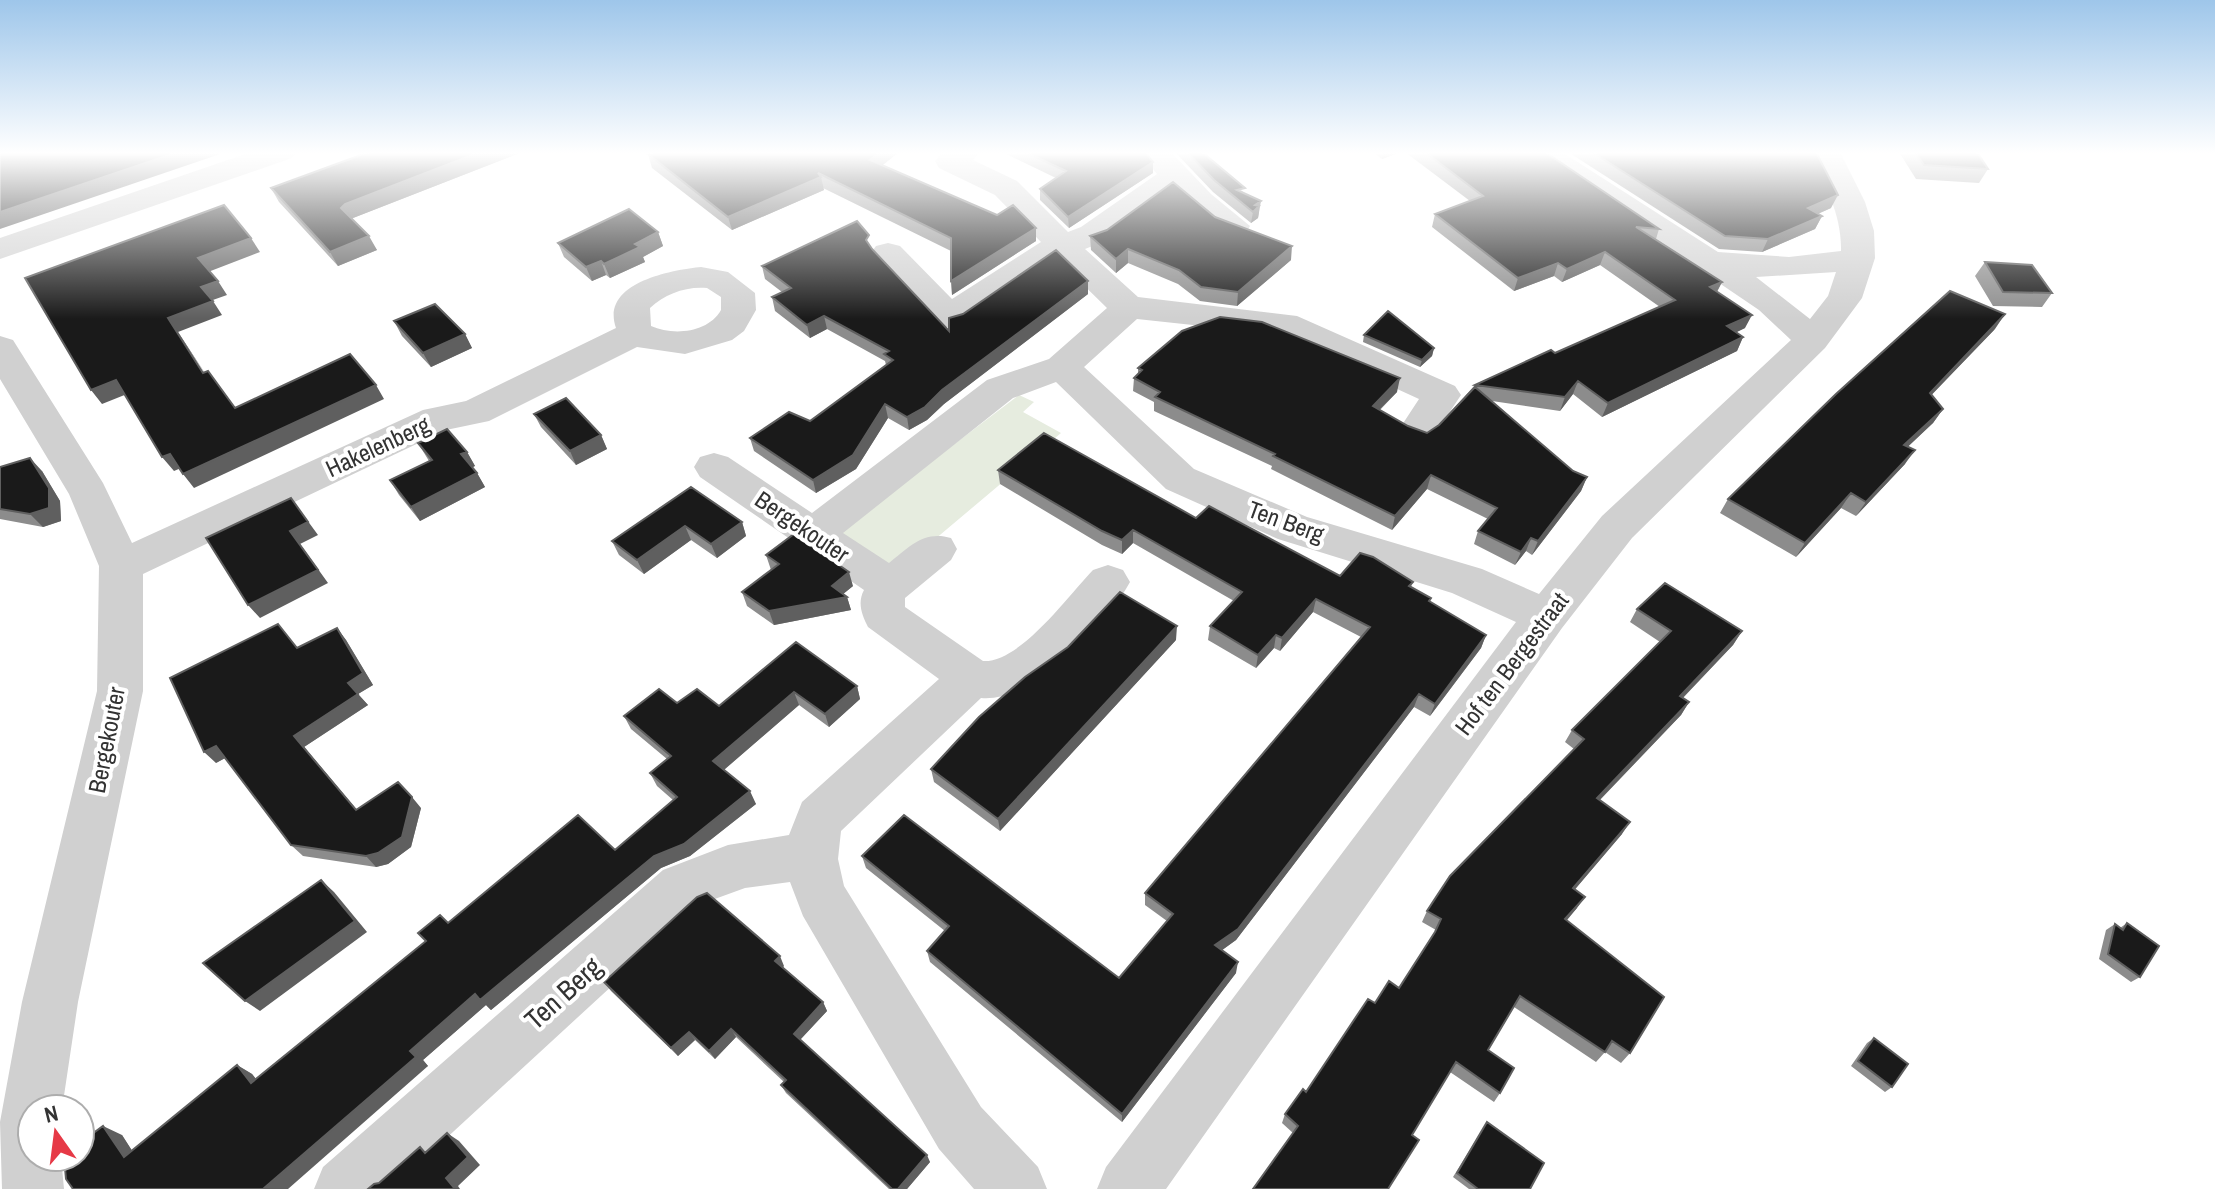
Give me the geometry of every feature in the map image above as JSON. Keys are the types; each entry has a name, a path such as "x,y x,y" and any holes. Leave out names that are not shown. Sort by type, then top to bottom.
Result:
{"street":[{"path":"0,249 120,207"},
{"path":"1024,207 1060,245 1129,307 1284,324 1442,395 1419,428"},
{"path":"888,253 950,317 1060,245 1093,234 1120,207"},
{"path":"1213,207 1234,226"},
{"path":"1628,207 1771,302 1812,340"},
{"name":"Hof ten Bergestraat","path":"1128,1189 1546,616 1617,527 1812,340 1845,298 1858,258 1858,231 1851,207"},
{"path":"1711,261 1761,269 1803,270 1858,258"},
{"path":"812,535 1000,389 1062,367 1129,307"},
{"name":"Hakelenberg","path":"121,566 437,419 475,412 636,333"},
{"name":"Bergekouter","path":"0,348 89,493 121,566 120,691 50,1002 35,1093"},
{"name":"Ten Berg","path":"1062,367 1180,479 1293,528 1467,581 1546,616"},
{"name":"Bergekouter","path":"714,467 890,586"},
{"path":"936,549 890,586 882,598 884,615 972,678 992,681 1009,677 1021,669 1108,582"},
{"path":"972,678 820,818 811,839 811,858 814,880 822,899 960,1128 1016,1189"},
{"name":"Ten Berg","path":"345,1189 682,887 699,877 787,857 811,858"}],"shaded area":[{"path":"1019,395 1034,402 1023,412 1061,433 896,572 836,534"}],"building":[{"path":"217,207 226,207 251,238 198,258 218,281 201,287 213,301 168,318 203,373 208,371 235,408 350,354 376,385 183,474 170,454 162,457 116,380 91,390 25,278"},
{"path":"289,207 342,207 369,236 330,252"},
{"path":"716,207 750,207 728,217"},
{"path":"889,207 980,207 997,215 1009,207 1015,207 1036,228 951,281 951,238"},
{"path":"1058,207 1083,207 1068,217"},
{"path":"1138,207 1204,207 1215,217 1292,246 1238,292 1201,287 1179,270 1128,249 1116,259 1090,236 1107,230"},
{"path":"1452,207 1627,207 1659,229 1636,227 1722,282 1710,287 1752,315 1727,326 1743,337 1608,403 1578,381 1565,397 1475,385 1551,350 1555,353 1675,300 1605,252 1567,269 1558,263 1518,278 1435,214"},
{"path":"1680,207 1809,207 1822,216 1768,239 1725,236"},
{"path":"629,209 658,232 635,244 640,247 604,264 601,261 586,267 558,243"},
{"path":"857,221 869,235 866,240 872,249 949,331 949,318 963,314 1056,250 1088,281 942,390 925,407 907,417 885,404 853,455 813,480 750,438 789,412 810,421 893,360 884,354 889,351 824,316 807,325 772,297 791,288 762,266"},
{"path":"1985,262 2032,265 2052,293 2003,292"},
{"path":"1950,291 2005,314 1930,393 1943,409 1904,445 1915,450 1866,502 1851,493 1805,543 1728,499 1836,394"},
{"path":"435,304 465,334 423,353 394,321"},
{"path":"1388,311 1434,348 1422,360 1364,335"},
{"path":"1220,317 1262,322 1400,378 1373,406 1427,433 1439,425 1475,387 1573,471 1587,477 1538,541 1531,538 1521,552 1478,531 1497,508 1431,475 1395,516 1155,397 1160,392 1134,378 1142,370 1138,368 1182,331"},
{"path":"566,398 601,435 570,451 534,414"},
{"path":"447,429 467,452 461,454 477,473 411,507 390,480 432,460 418,443"},
{"path":"1044,433 1196,518 1209,506 1340,576 1360,553 1373,557 1413,582 1409,586 1431,598 1429,601 1486,635 1435,704 1419,694 1238,929 1215,945 1238,962 1122,1114 927,951 949,926 862,856 904,815 1119,978 1173,914 1145,893 1370,627 1316,599 1282,638 1276,635 1258,655 1210,626 1242,592 1133,530 1122,540 1102,531 998,470"},
{"path":"30,458 49,488 49,508 30,514 0,509 0,467"},
{"path":"691,487 742,522 711,544 685,526 637,560 612,541"},
{"path":"291,498 308,522 290,531 318,570 248,605 206,538"},
{"path":"794,534 849,572 832,586 847,597 769,611 742,592 779,564 766,555"},
{"path":"1665,583 1742,631 1680,696 1689,702 1597,798 1630,822 1573,888 1585,897 1565,919 1664,997 1630,1053 1612,1041 1605,1052 1520,996 1488,1050 1514,1068 1500,1093 1456,1062 1412,1135 1419,1140 1388,1189 1253,1189 1298,1126 1285,1114 1303,1089 1306,1092 1368,999 1375,1003 1389,981 1399,988 1435,932 1441,919 1427,911 1450,876 1584,739 1572,730 1671,631 1637,609"},
{"path":"1120,592 1177,626 998,819 931,769 979,717 1025,677 1068,647"},
{"path":"278,624 297,648 337,628 363,673 348,683 358,694 294,736 356,810 398,782 412,797 402,837 378,853 366,856 291,845 216,746 204,752 170,678"},
{"path":"796,642 857,686 825,714 794,692 713,761 750,791 684,844 654,856 480,1000 475,994 410,1051 416,1057 263,1189 73,1189 65,1173 96,1173 96,1131 103,1126 124,1157 237,1065 251,1083 426,941 418,933 440,915 448,923 578,815 615,850 677,797 650,773 671,756 624,716 659,689 677,703 697,689 719,706"},
{"path":"321,880 355,921 245,1001 203,963"},
{"path":"707,893 780,956 775,961 823,1002 794,1034 927,1155 898,1189 892,1189 781,1085 786,1080 731,1029 709,1051 689,1032 671,1048 604,982 697,897"},
{"path":"2127,923 2159,946 2140,977 2108,954 2115,924 2123,930"},
{"path":"1874,1038 1908,1064 1892,1087 1858,1061"},
{"path":"1487,1122 1544,1163 1530,1189 1478,1189 1457,1173"},
{"path":"447,1133 468,1157 446,1178 455,1189 368,1189 420,1147 425,1153"}]}
